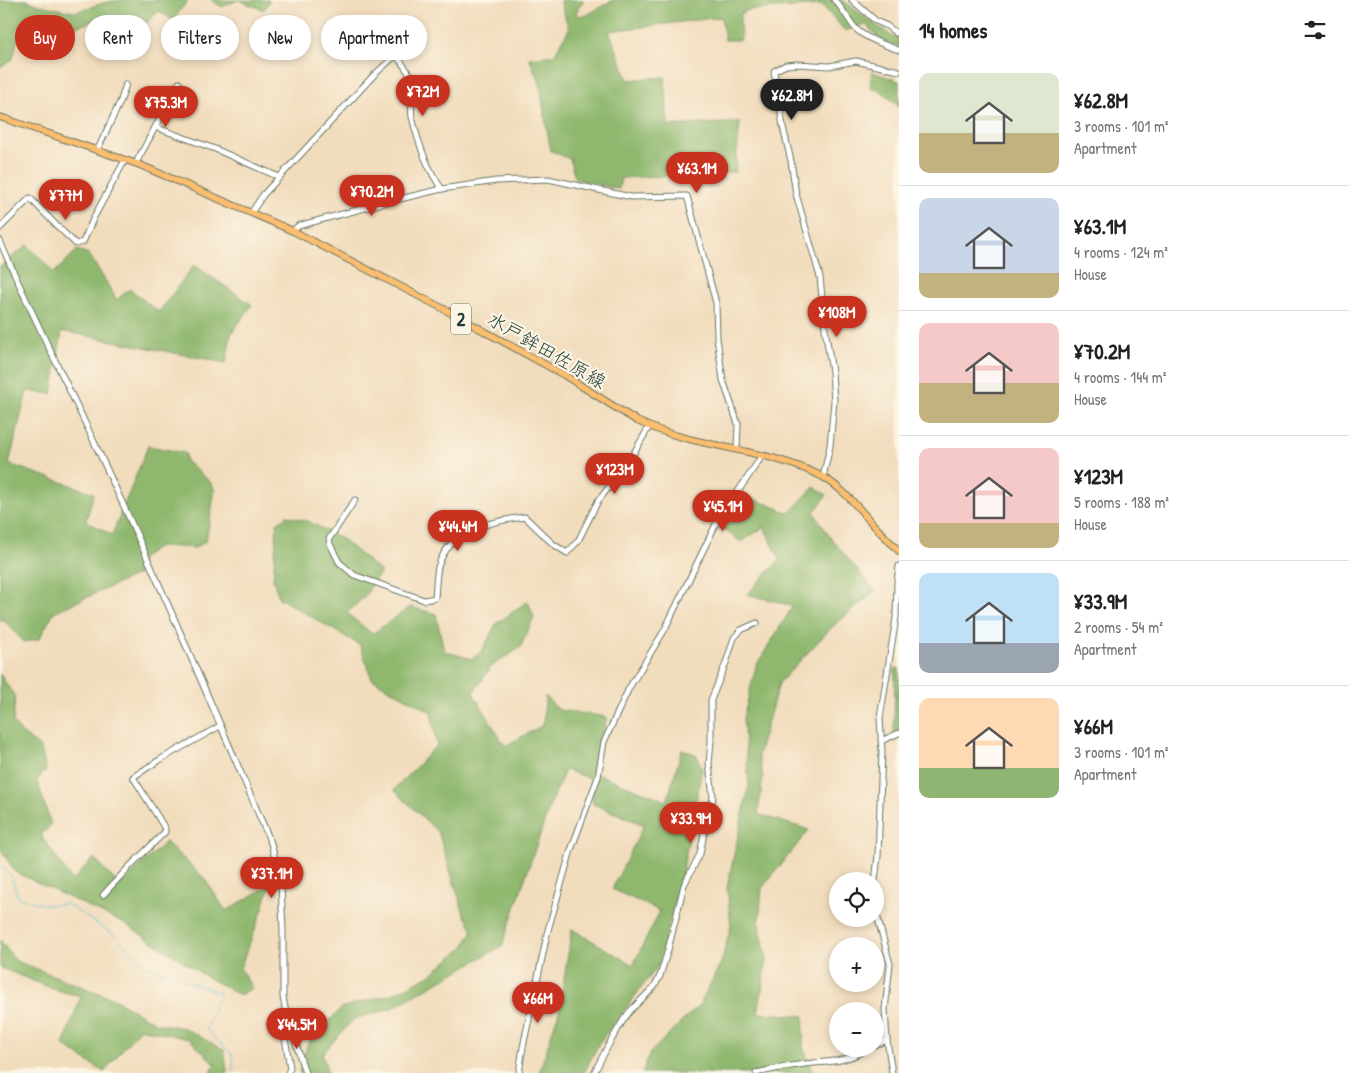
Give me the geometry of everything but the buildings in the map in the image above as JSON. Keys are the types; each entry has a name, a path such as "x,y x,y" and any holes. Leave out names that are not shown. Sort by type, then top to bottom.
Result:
{"main road":[{"name":"水戸鉾田佐原線","path":"0,117 136,163 293,231 442,308 564,375 649,427 669,434 782,461 823,477 848,496 899,551"}],"street":[{"path":"834,0 856,30 877,42 899,50"},
{"path":"852,0 876,20 899,34"},
{"path":"251,213 263,195 374,75 390,60"},
{"path":"400,60 410,74 413,86 412,116 426,160 442,190"},
{"path":"823,477 830,446 834,401 832,372 820,277 796,194 774,71 786,65 829,66 856,61 899,71"},
{"path":"136,163 179,83"},
{"path":"97,151 126,84"},
{"path":"155,126 215,149 279,178"},
{"path":"0,228 30,198 76,244 83,242 124,160"},
{"path":"293,231 298,226 383,203 496,181 548,179 632,197 688,196 716,302 723,380 738,424 737,449"},
{"path":"0,241 96,446 271,842 282,892 283,997 305,1073"},
{"path":"355,500 329,539 339,562 354,575 424,600 435,598 438,567 446,549 462,534 495,521 525,518 553,544 567,553 578,541 598,501 628,462 649,427"},
{"path":"519,1073 548,930 571,850 598,777 604,742 629,688 664,631 716,524 762,456"},
{"path":"876,872 882,741 880,718 896,618 899,566"},
{"path":"594,1073 624,1019 654,987 660,976 684,885 698,858 713,797 709,764 711,700 734,638 741,630 757,623"},
{"path":"103,895 165,832 133,777 220,726"},
{"path":"882,741 899,733"},
{"path":"880,927 890,964 885,1010 892,1073"},
{"path":"288,1073 290,1068 284,1032 289,1020"},
{"path":"756,1073 798,1065 841,1061 853,1057"}],"green space":[{"path":"0,0 26,0 39,5 74,12 107,2 123,0 188,0 177,15 165,15 159,11 151,18 151,15 85,15 85,24 75,27 75,15 15,15 15,50 13,59 0,66"},
{"path":"211,0 238,0 222,7"},
{"path":"238,0 269,0 269,1 264,10"},
{"path":"560,0 584,0 576,13 579,16 585,16 613,0 843,0 868,20 895,38 899,38 899,46 881,40 865,24 845,31 822,5 748,10 740,14 741,40 725,40 721,17 609,31 628,80 665,77 668,126 740,122 735,172 621,178 619,189 575,179 570,159 551,151 540,84 529,58 554,55 569,29"},
{"path":"872,72 899,81 899,107 884,93 870,87"},
{"path":"27,245 54,273 77,250 89,254 117,300 129,289 159,312 194,265 252,305 231,334 226,363 62,331 52,394 27,391 9,464 94,493 86,521 112,535 148,446 185,453 186,461 210,482 215,490 206,541 195,548 160,546 141,559 139,574 54,612 39,639 24,642 3,619 0,621 0,265"},
{"path":"814,487 827,495 814,512 829,536 875,591 832,627 779,683 758,755 763,777 758,814 809,830 762,888 759,923 767,960 758,1013 804,1016 803,1048 814,1073 642,1073 650,1053 700,1004 721,963 731,926 727,888 749,785 743,719 756,666 793,606 747,594 780,560 764,527 741,542 720,527 744,495 789,513"},
{"path":"287,516 308,521 342,539 381,572 365,596 347,613 372,634 410,607 436,614 444,651 472,659 482,651 496,624 528,601 534,617 520,648 492,666 473,693 505,746 543,725 545,696 559,710 607,717 591,772 667,801 682,749 697,755 702,769 683,869 658,966 599,1043 584,1073 539,1073 559,1011 572,929 633,965 660,911 612,889 644,825 593,804 592,779 565,770 549,808 502,946 392,1008 354,1019 322,1054 328,1073 299,1073 308,1043 343,1007 393,994 430,975 464,947 473,930 464,914 438,832 394,790 437,745 431,712 372,679 360,645 279,598 273,579 277,523"},
{"path":"899,668 899,737 894,736 895,669"},
{"path":"0,674 15,697 13,723 23,734 41,748 46,771 37,780 51,825 41,835 72,881 94,858 119,885 166,842 204,878 226,911 270,885 240,968 252,988 240,995 210,979 125,924 15,872 0,848"},
{"path":"0,940 16,961 114,999 155,1023 184,1028 224,1050 226,1073 211,1073 215,1064 189,1039 140,1028 104,1072 63,1045 81,996 56,990 1,968"}],"waterway":[{"path":"0,865 11,875 18,897 45,905 66,904 113,934 145,966 220,993 206,1028 232,1056 232,1073"}]}
